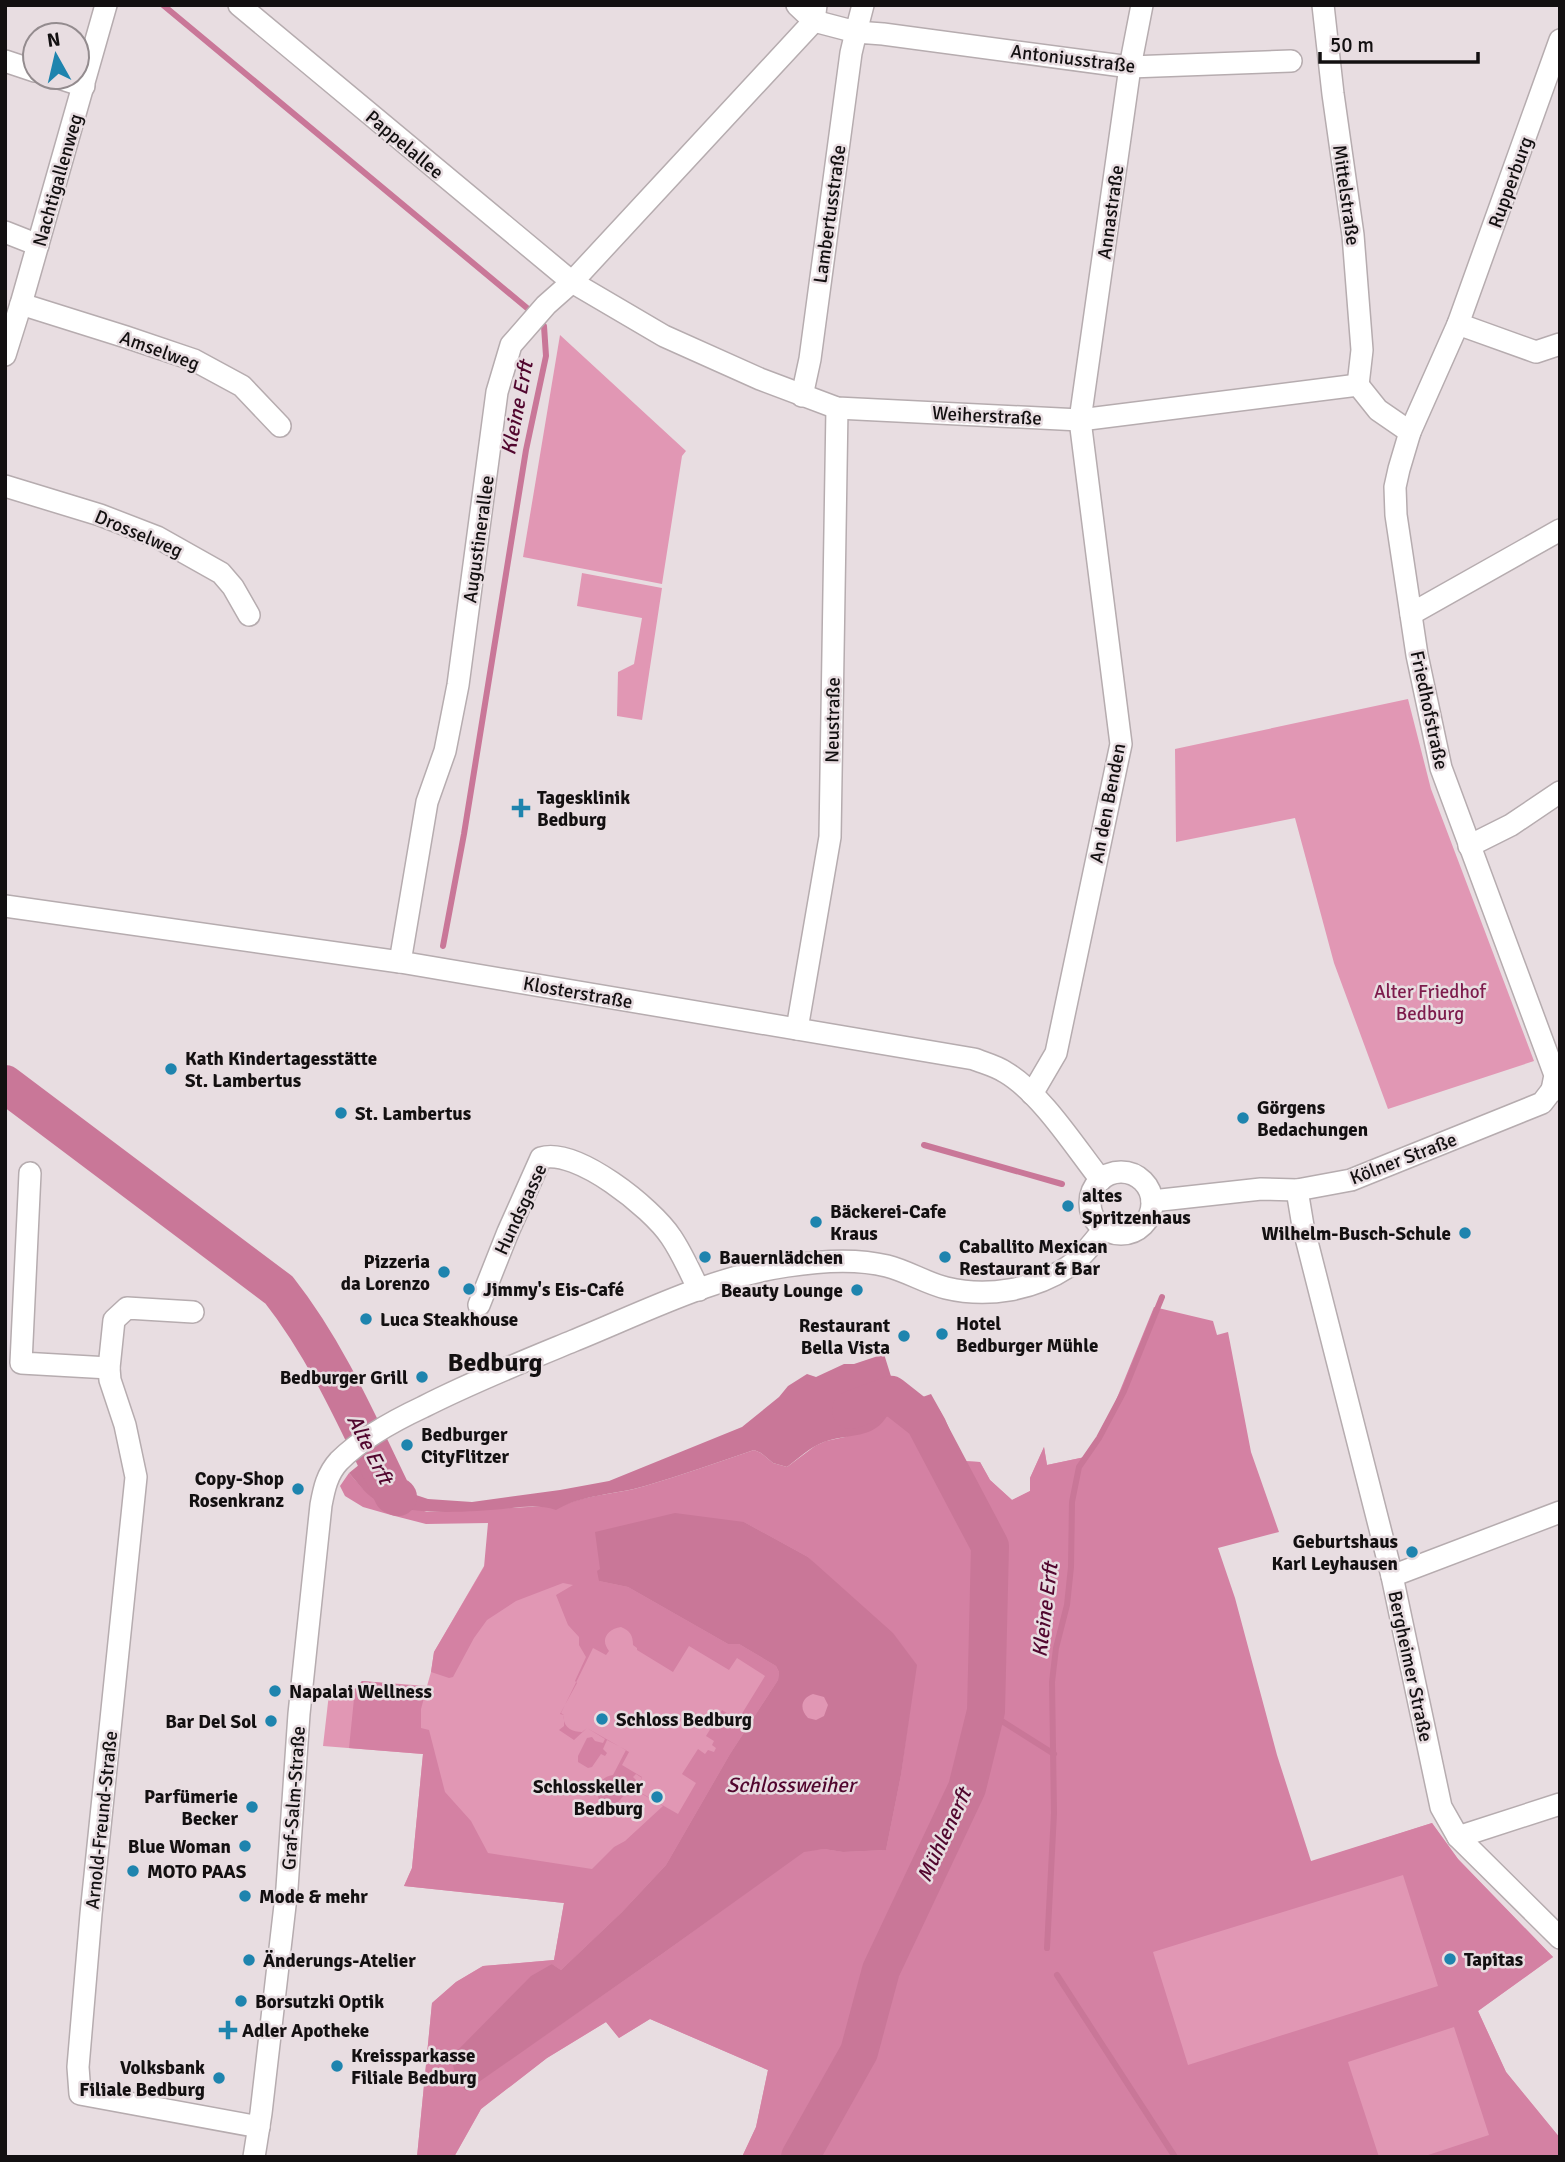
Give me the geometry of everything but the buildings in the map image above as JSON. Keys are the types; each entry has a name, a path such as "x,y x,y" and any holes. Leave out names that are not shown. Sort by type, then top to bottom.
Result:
{"street":[{"name":"Nachtigallenweg","path":"91,60 106,5"},
{"name":"Pappelallee","path":"239,5 572,282"},
{"path":"797,5 856,32 863,5"},
{"name":"Annastraße","path":"1080,420 1130,67 1142,5"},
{"name":"Mittelstraße","path":"1323,5 1353,235 1363,350 1358,384"},
{"name":"Augustinerallee","path":"400,962 427,802 445,751 458,685 498,392 511,345 546,305 572,282 815,13"},
{"name":"Antoniusstraße","path":"856,32 1130,67 1291,61"},
{"name":"Lambertusstraße","path":"802,396 812,345 856,32"},
{"name":"Rupperburg","path":"1458,324 1560,40"},
{"name":"Nachtigallenweg","path":"5,355 83,91"},
{"path":"5,232 38,245"},
{"name":"Weiherstraße","path":"572,282 664,336 760,379 837,408 1080,420 1358,384"},
{"name":"Amselweg","path":"21,304 194,360 242,386 280,426"},
{"path":"1458,324 1536,352 1560,344"},
{"name":"Friedhofstraße","path":"1458,324 1410,432 1395,488 1395,515 1417,655 1441,768 1555,1075 1556,1090"},
{"path":"1358,384 1378,411 1410,432"},
{"name":"Neustraße","path":"797,1029 830,837 837,408"},
{"name":"An den Benden","path":"1031,1094 1055,1053 1121,744 1080,420"},
{"name":"Drosselweg","path":"5,486 100,515 157,537 221,573 233,587 249,615"},
{"path":"1411,614 1560,530"},
{"path":"1469,846 1511,825 1560,792"},
{"name":"Klosterstraße","path":"5,906 400,962 974,1059 1006,1072 1031,1094 1061,1126 1101,1180"},
{"name":"Kölner Straße","path":"1152,1202 1261,1189 1297,1190 1350,1180 1542,1103 1556,1090"},
{"name":"Hundsgasse","path":"479,1305 541,1157 550,1155 592,1170 614,1183 646,1209 670,1236 699,1290"},
{"path":"30,1173 22,1363 109,1368"},
{"path":"1129,1173 1145,1183 1152,1202 1147,1220 1132,1232 1113,1233 1097,1223 1090,1205 1095,1187 1101,1180 1109,1174 1129,1173"},
{"name":"Bergheimer Straße","path":"1297,1190 1303,1226 1392,1576 1441,1807 1458,1837 1560,1938"},
{"name":"Graf-Salm-Straße","path":"254,2157 260,2127 287,1888 299,1714 321,1504 325,1484 332,1470 353,1449 394,1421 466,1385 738,1276 827,1261 867,1262 888,1266 932,1284 955,1290 1012,1290 1037,1284 1070,1266 1104,1229"},
{"name":"Arnold-Freund-Straße","path":"193,1312 127,1308 114,1320 110,1380 125,1425 136,1477 91,1914 78,2067 80,2094 260,2127"},
{"path":"1392,1576 1560,1512"},
{"path":"1458,1837 1560,1804"}],"green space":[{"path":"560,335 686,451 682,456 662,584 523,557"},
{"path":"582,573 662,588 642,720 617,716 618,672 634,664 642,618 577,606"},
{"name":"Alter Friedhof Bedburg","path":"1408,699 1431,789 1534,1061 1388,1109 1334,963 1295,818 1176,842 1175,749"},
{"path":"1044,1447 1047,1465 1085,1457 1311,1862 1432,1823 1458,1859 1553,1957 1478,2011 1506,2072 1560,2138 1560,2157 742,2157 756,2127 768,2070 650,2019 619,2038 606,2022 547,2058 481,2109 454,2157 417,2157 432,2003 456,1982 483,1966 554,1960 564,1903 404,1886 412,1868 423,1754 323,1746 330,1685 355,1689 362,1681 427,1686 434,1652 484,1566 963,1461 980,1462 990,1480 1012,1500 1030,1491 1030,1478"}],"shaded area":[{"path":"1154,1307 1213,1321 1217,1335 1228,1332 1251,1452 1279,1532 1218,1548 1235,1598 1277,1755 1311,1861 1432,1823 1458,1859 1553,1957 1478,2011 1506,2072 1560,2138 1560,2157 1422,2157 1489,2135 1454,2027 1348,2062 1379,2157 742,2157 756,2127 768,2070 650,2019 619,2038 606,2022 547,2058 481,2109 454,2157 417,2157 432,2003 456,1982 483,1966 554,1960 564,1903 404,1886 412,1868 423,1754 349,1748 355,1689 362,1681 427,1687 421,1709 421,1728 429,1730 445,1792 471,1821 488,1853 592,1869 663,1806 635,1790 640,1782 636,1790 678,1814 696,1783 682,1774 698,1749 705,1754 708,1750 714,1752 714,1741 706,1736 722,1710 738,1720 765,1676 737,1658 729,1670 689,1646 673,1672 637,1650 630,1634 621,1627 606,1636 605,1643 609,1651 606,1655 593,1648 576,1682 586,1657 579,1645 579,1637 568,1625 556,1595 573,1585 563,1583 516,1601 487,1620 453,1677 431,1672 434,1652 484,1567 488,1523 426,1524 363,1507 345,1496 340,1486 349,1473 363,1489 427,1512 547,1506 556,1509 577,1500 645,1486 754,1450 773,1463 787,1467 815,1446 845,1437 888,1414 897,1413 918,1421 934,1447 950,1465 963,1461 980,1462 990,1480 1012,1500 1030,1491 1030,1478 1044,1447 1047,1465 1085,1457 1110,1415","holes":["744,1522 808,1557 916,1665 901,1775 886,1850 804,1851 465,2091 552,1964 561,1970 622,1912 666,1865 730,1754 778,1680 779,1672 776,1666 739,1644 728,1644 628,1587 599,1581 600,1569","1403,1875 1438,1986 1188,2065 1153,1952"]},
{"path":"564,1720 568,1728 575,1731 582,1732 587,1728 574,1740 559,1730 564,1726"},
{"path":"587,1728 620,1747 607,1740 603,1749 607,1753 605,1756 601,1754 592,1767 588,1768 578,1762 578,1756 587,1738 592,1737 603,1743 605,1739"},
{"path":"626,1750 629,1752 622,1765 642,1777 642,1778 636,1774 633,1777 636,1780 634,1784 608,1811 601,1804 598,1788 603,1780 613,1775"}],"water":[{"path":"884,1354 900,1405 931,1394 963,1461 950,1465 917,1422 906,1415 888,1414 876,1428 819,1444 787,1467 773,1463 754,1450 645,1486 588,1498 556,1510 536,1507 457,1512 408,1509 375,1500 349,1473 381,1447 393,1479 410,1493 428,1499 472,1502 609,1481 742,1427 779,1397 788,1386 807,1374 816,1377 844,1364 854,1364"},
{"name":"Schlossweiher","path":"675,1513 744,1522 808,1557 893,1633 917,1665 901,1775 886,1850 843,1852 824,1849 804,1852 466,2091 456,2078 451,2057 531,1976 552,1964 561,1970 622,1912 666,1865 730,1754 778,1680 779,1672 776,1666 739,1644 728,1644 628,1587 599,1581 595,1532","holes":["813,1694 824,1697 828,1705 824,1716 816,1720 808,1718 802,1708 806,1698"]}],"waterway":[{"name":"Kleine Erft","path":"163,5 527,308 544,326 546,356 526,450 464,834 443,946"},
{"name":"Alte Erft","path":"5,1084 279,1290 327,1363 393,1495 398,1497"},
{"name":"Kleine Erft","path":"924,1145 1062,1184"},
{"name":"Kleine Erft","path":"1047,1948 1054,1813 1052,1682 1056,1648 1067,1605 1071,1567 1072,1502 1079,1467 1099,1438 1124,1391 1162,1297"},
{"name":"Mühlenerft","path":"800,2157 859,2052 881,1970 967,1788 986,1711 990,1546 924,1421 891,1395 851,1410"},
{"path":"986,1711 1054,1754"},
{"path":"1057,1975 1175,2157"}],"place":[{"name":"Tagesklinik Bedburg","path":"521,808"},
{"name":"Kath Kindertagesstätte St. Lambertus","path":"171,1069"},
{"name":"St. Lambertus","path":"341,1113"},
{"name":"Görgens Bedachungen","path":"1243,1118"},
{"name":"altes Spritzenhaus","path":"1068,1206"},
{"name":"Bäckerei-Cafe Kraus","path":"816,1222"},
{"name":"Wilhelm-Busch-Schule","path":"1465,1233"},
{"name":"Bauernlädchen","path":"705,1257"},
{"name":"Caballito Mexican Restaurant & Bar","path":"945,1257"},
{"name":"Pizzeria da Lorenzo","path":"444,1272"},
{"name":"Jimmy's Eis-Café","path":"469,1289"},
{"name":"Beauty Lounge","path":"857,1290"},
{"name":"Luca Steakhouse","path":"366,1319"},
{"name":"Hotel Bedburger Mühle","path":"942,1334"},
{"name":"Restaurant Bella Vista","path":"904,1336"},
{"name":"Bedburger Grill","path":"422,1377"},
{"name":"Bedburger CityFlitzer","path":"407,1445"},
{"name":"Copy-Shop Rosenkranz","path":"298,1489"},
{"name":"Geburtshaus Karl Leyhausen","path":"1412,1552"},
{"name":"Napalai Wellness","path":"275,1691"},
{"name":"Schloss Bedburg","path":"602,1719"},
{"name":"Bar Del Sol","path":"271,1721"},
{"name":"Schlosskeller Bedburg","path":"657,1797"},
{"name":"Parfümerie Becker","path":"252,1807"},
{"name":"Blue Woman","path":"245,1846"},
{"name":"MOTO PAAS","path":"133,1871"},
{"name":"Mode & mehr","path":"245,1896"},
{"name":"Tapitas","path":"1450,1959"},
{"name":"Änderungs-Atelier","path":"249,1960"},
{"name":"Borsutzki Optik","path":"241,2001"},
{"name":"Adler Apotheke","path":"228,2030"},
{"name":"Kreissparkasse Filiale Bedburg","path":"337,2066"},
{"name":"Volksbank Filiale Bedburg","path":"219,2078"}],"district":[{"name":"Bedburg","path":"495,1362"}]}
